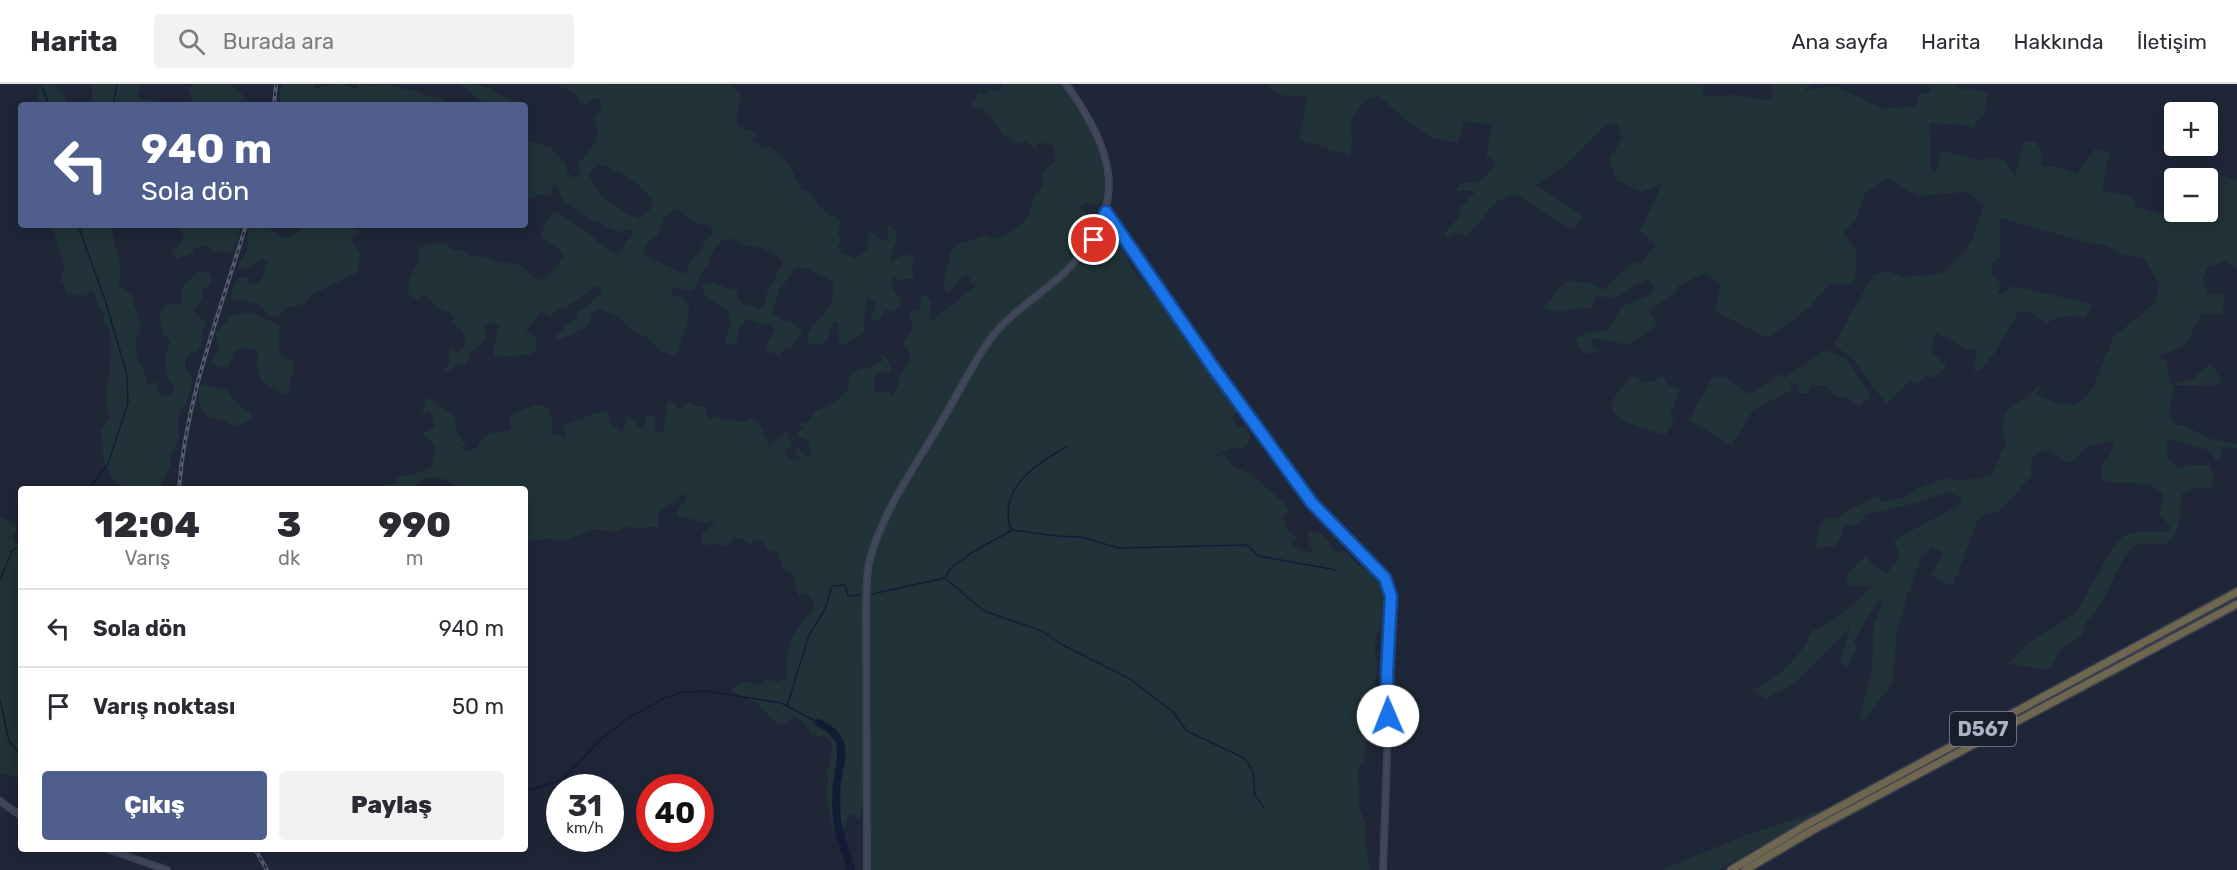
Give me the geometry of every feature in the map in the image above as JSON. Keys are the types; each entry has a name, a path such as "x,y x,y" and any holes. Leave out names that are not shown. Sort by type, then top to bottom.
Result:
{"highway":[{"name":"D567","path":"1731,870 1806,825 2237,591"},
{"name":"D567","path":"1745,870 1823,824 2237,604"}],"street":[{"path":"867,870 866,604 868,565 881,526 994,335 1006,320 1066,270 1094,240 1106,212 1110,175 1101,146 1084,109 1066,84"},
{"path":"1106,212 1213,367 1312,503 1385,578 1391,596 1383,870"},
{"path":"0,801 18,814"},
{"path":"116,852 167,870"}],"shaded area":[{"path":"40,84 53,84 65,96 66,102 38,102"},
{"path":"90,84 139,84 140,89 137,93 139,98 156,102 91,102"},
{"path":"194,84 229,84 244,96 246,102 190,102 192,99 188,88"},
{"path":"282,84 314,84 315,88 341,84 357,88 358,84 371,86 386,84 420,92 427,96 443,98 447,102 281,102"},
{"path":"459,84 484,87 520,102 482,102"},
{"path":"557,84 731,85 741,93 737,118 740,127 755,131 757,137 752,140 754,143 764,148 768,146 781,156 789,164 801,189 813,195 823,210 841,221 838,234 842,240 838,247 839,251 855,259 867,250 871,230 877,238 886,240 889,238 887,227 890,225 894,229 897,237 890,260 909,254 915,260 911,268 914,278 900,280 893,277 891,280 894,293 901,296 900,307 897,310 886,310 877,322 871,319 876,302 868,298 863,333 841,346 838,323 834,322 831,325 828,340 822,345 809,344 808,334 829,307 833,286 827,278 808,268 795,268 780,290 772,312 775,316 793,323 800,329 802,334 791,348 784,350 780,356 768,351 765,348 775,328 770,323 763,325 748,319 741,325 736,344 727,345 725,341 731,321 728,311 707,298 701,286 714,282 737,291 743,306 753,306 759,309 763,307 766,295 783,262 765,250 725,239 712,253 708,267 702,271 694,290 688,291 675,287 671,289 674,297 682,296 689,309 687,324 678,354 675,356 661,351 648,338 634,332 618,316 599,309 591,313 585,329 556,339 556,336 570,321 578,318 578,310 585,309 594,298 603,294 600,286 595,286 566,308 558,308 550,317 541,311 526,331 537,339 535,352 525,356 521,354 515,357 495,358 493,348 500,325 489,323 484,326 486,334 484,341 471,352 466,365 459,364 447,372 444,370 450,362 448,351 451,348 455,352 459,351 466,344 462,331 452,323 454,317 451,313 424,295 418,300 408,294 409,278 419,261 419,249 426,244 445,242 452,250 462,250 472,256 518,264 538,280 549,274 564,258 557,248 540,236 551,213 557,212 617,254 624,247 625,242 632,237 632,231 628,229 618,232 579,213 571,204 564,202 556,184 551,188 553,194 550,196 538,194 528,199 528,141 552,148 555,154 566,163 567,172 574,178 580,174 578,163 595,142 597,135 595,118 602,110 599,99 593,98 582,106 577,96","holes":["598,164 643,189 653,201 649,211 639,219 621,210 596,188 589,175 594,166","676,209 694,222 711,226 713,233 706,238 700,252 691,259 686,273 644,253 645,245 658,235 664,217"]},
{"path":"1002,84 1061,84 1084,116 1093,133 1100,156 1104,194 1101,202 1095,205 1086,203 1079,208 1096,220 1095,233 1109,225 1138,275 1181,325 1238,409 1232,418 1233,421 1238,426 1247,428 1251,438 1243,448 1231,448 1211,457 1224,455 1233,467 1253,474 1261,484 1281,500 1288,511 1283,517 1289,534 1296,536 1296,540 1290,541 1290,544 1307,553 1312,552 1307,530 1320,533 1334,551 1347,553 1356,563 1371,572 1383,590 1381,626 1375,638 1376,671 1368,738 1363,755 1365,760 1358,769 1359,808 1365,822 1370,870 869,870 870,839 864,806 861,808 861,818 856,819 854,815 848,814 846,827 832,829 831,826 826,795 831,742 825,737 812,735 803,722 794,717 784,725 779,725 755,702 736,695 732,691 732,688 744,681 760,686 764,681 777,682 787,678 787,659 792,639 798,627 812,613 813,603 810,595 805,592 799,596 794,576 781,569 777,552 767,550 761,540 754,540 751,544 739,538 733,538 730,544 724,546 714,543 704,546 700,539 703,532 708,531 715,522 706,523 684,517 678,518 678,510 687,499 684,494 680,495 677,501 660,510 660,524 657,527 642,529 629,526 615,532 594,529 562,542 552,539 528,541 528,486 453,486 445,480 434,478 414,486 384,486 394,484 398,476 412,475 433,467 435,447 423,433 435,428 430,411 421,412 426,398 455,416 456,429 461,439 467,444 461,447 465,452 477,448 488,435 511,430 510,415 537,404 549,408 553,427 551,433 563,437 566,434 563,425 602,411 607,412 611,423 622,433 628,418 635,419 638,427 643,429 647,415 654,416 655,432 661,433 667,401 675,402 676,408 679,409 689,402 696,407 704,406 707,409 708,419 717,416 724,420 747,421 752,418 759,423 769,445 787,430 789,433 787,440 790,440 791,444 789,449 785,450 785,455 791,459 798,459 794,451 797,447 807,456 812,454 807,440 798,437 798,432 805,428 799,424 809,422 816,410 845,394 853,373 869,368 876,362 882,362 880,356 882,353 886,356 891,371 881,372 876,376 874,390 881,393 890,390 892,396 894,394 910,357 904,344 913,326 908,312 920,309 921,297 924,295 931,299 930,317 932,321 976,285 969,282 970,278 967,275 949,293 943,290 950,253 957,244 986,235 991,239 1005,234 1018,227 1028,217 1035,195 1042,188 1043,172 1055,161 1053,146 1046,143 1038,144 1036,149 1027,141 1016,144 1004,136 999,127 982,109 971,107 971,103 977,99 978,92 985,95 989,90 997,91"},
{"path":"1266,84 1704,84 1702,96 1733,95 1771,101 1772,86 1759,84 1812,84 1804,91 1835,86 1883,109 1915,106 1919,94 1931,92 1931,87 1921,84 1957,84 1957,88 1989,92 1985,113 1973,128 1966,125 1929,123 1932,173 1936,173 1941,151 1982,160 1995,157 2004,160 2015,176 2024,141 2037,142 2042,153 2041,166 2060,167 2077,174 2095,149 2110,152 2102,190 2133,197 2134,206 2164,214 2164,222 2218,222 2218,174 2237,181 2237,268 2225,261 2208,267 2203,279 2208,294 2224,294 2223,314 2202,314 2185,345 2159,356 2166,362 2171,384 2194,379 2201,370 2211,364 2221,379 2217,386 2174,385 2169,411 2175,425 2183,425 2211,439 2237,444 2237,448 2222,447 2219,460 2216,461 2211,451 2166,438 2167,459 2178,468 2210,465 2213,473 2212,487 2196,488 2182,494 2178,526 2170,541 2160,544 2143,543 2133,547 2121,564 2099,607 2087,620 2082,635 2060,650 2050,670 2008,664 2028,644 2076,613 2111,550 2123,536 2135,532 2167,532 2171,528 2160,514 2163,503 2162,492 2148,484 2102,482 2102,465 2109,456 2115,441 2087,446 2069,463 2046,450 2032,457 2031,476 2000,511 1983,515 1977,521 1953,586 1931,575 1943,552 1932,547 1920,559 1897,631 1892,684 1865,719 1859,722 1872,668 1874,623 1884,601 1877,602 1854,641 1857,647 1848,667 1840,662 1851,625 1793,684 1766,699 1752,690 1770,681 1787,667 1802,650 1811,632 1836,619 1873,586 1849,586 1846,577 1858,562 1867,555 1873,566 1887,573 1900,555 1894,540 1959,505 1962,498 1948,492 1901,507 1866,514 1859,524 1845,526 1835,546 1816,549 1820,525 1826,517 1838,518 1852,508 1878,496 1881,502 1906,497 1919,488 1947,477 1959,481 1991,476 2005,445 2002,424 2007,410 2043,382 2036,395 2057,403 2074,405 2087,396 2093,388 2113,337 2155,303 2159,284 2144,259 2123,255 2106,245 2089,243 2000,218 2000,257 1993,263 1992,275 2001,284 1997,294 2003,294 2013,286 2093,304 2085,318 2065,316 2046,324 2032,313 2019,311 1996,351 1981,370 1974,371 1976,349 1967,350 1936,332 1932,348 1947,366 1933,378 1926,376 1916,384 1910,381 1886,404 1850,355 1833,346 1873,275 1887,271 1903,277 1941,274 1969,246 1984,204 1967,192 1918,196 1887,178 1865,193 1856,219 1843,233 1857,252 1855,281 1848,285 1830,283 1808,309 1767,338 1715,311 1721,284 1705,273 1677,287 1677,292 1649,311 1658,324 1628,345 1595,338 1589,344 1601,351 1583,354 1576,339 1588,332 1607,331 1622,306 1649,296 1654,286 1647,279 1613,298 1597,296 1591,308 1551,311 1542,308 1566,281 1590,283 1604,290 1633,262 1641,264 1656,245 1640,231 1662,184 1641,192 1616,180 1610,159 1622,137 1617,123 1606,125 1567,164 1535,185 1582,216 1574,231 1515,194 1497,201 1467,236 1454,233 1448,238 1444,234 1458,218 1461,207 1476,191 1456,191 1460,183 1480,182 1496,163 1486,155 1493,124 1464,122 1458,143 1433,138 1406,120 1379,96 1364,101 1350,121 1352,137 1350,156 1299,139 1308,96 1290,96 1271,89"},
{"path":"51,228 112,228 121,271 120,287 133,296 141,324 139,335 134,335 136,354 147,383 151,386 156,380 157,391 160,395 170,396 174,388 166,370 166,353 170,341 162,333 160,312 166,303 178,305 181,301 181,288 199,272 207,271 212,276 211,284 202,290 202,300 193,311 195,315 204,320 206,326 201,345 195,352 192,351 185,361 185,368 192,376 192,381 186,404 181,408 178,419 180,431 178,443 172,453 170,468 162,482 163,486 118,486 110,476 103,457 101,431 109,418 107,396 111,353 110,329 103,323 104,314 98,307 94,293 91,292 84,296 66,293 65,286 60,279 65,267"},
{"path":"180,228 241,228 235,246 227,254 201,246 177,259 171,251 184,239"},
{"path":"250,228 269,228 283,238 290,237 301,228 359,230 359,234 352,240 360,255 358,270 313,294 304,304 283,309 278,318 269,316 259,305 231,298 237,279 246,276 250,283 258,283 263,278 267,262 262,259 243,270 238,269 247,250"},
{"path":"254,314 280,325 278,351 284,358 293,361 294,375 290,379 289,394 284,394 262,382 256,363 259,352 247,349 235,350 228,368 213,365 211,361 219,348 215,332 227,323 230,316"},
{"path":"1826,350 1846,358 1870,394 1871,396 1859,406 1848,398 1837,397 1824,385 1811,386 1808,393 1799,393 1798,384 1789,383 1792,390 1753,410 1731,446 1689,420 1712,378 1726,377 1750,394 1779,374 1786,377"},
{"path":"1661,376 1665,378 1667,384 1680,390 1670,416 1674,421 1665,435 1632,424 1613,413 1612,402 1622,386 1626,386 1627,380 1638,377 1639,380 1650,382"},
{"path":"200,384 227,390 238,405 250,412 252,419 234,427 225,421 206,416 198,400"},
{"path":"0,518 16,525 16,531 12,537 18,545 18,778 0,773"},
{"path":"1830,807 1718,870 1661,870 1746,835"}],"waterway":[{"path":"41,84 48,102"},
{"path":"114,102 117,84"},
{"path":"79,228 106,303 127,375 128,403 108,464 91,486"},
{"path":"1011,530 1008,515 1009,502 1014,490 1032,470 1066,447"},
{"path":"946,576 951,568 971,553 1012,530 1081,537 1119,548 1246,545 1259,556 1336,570"},
{"path":"0,580 12,551 18,547"},
{"path":"872,594 945,578 984,611 1042,631 1059,643 1130,679 1173,712 1187,731 1244,758 1253,771 1255,795 1264,808"},
{"path":"787,706 809,635 825,609 832,586 845,585 848,596 859,595"},
{"path":"528,790 562,780 600,740 630,717 665,698 683,692 707,691 781,703 819,723"},
{"path":"0,700 9,741 18,753"},
{"path":"819,723 835,735 841,748 837,820 851,870"}],"railway":[{"path":"274,102 276,84"},
{"path":"179,486 196,388 245,228"},
{"path":"257,852 267,870"}],"route":[{"path":"1094,240 1106,212 1213,367 1312,503 1385,578 1391,596 1387,674 1388,716"}]}
